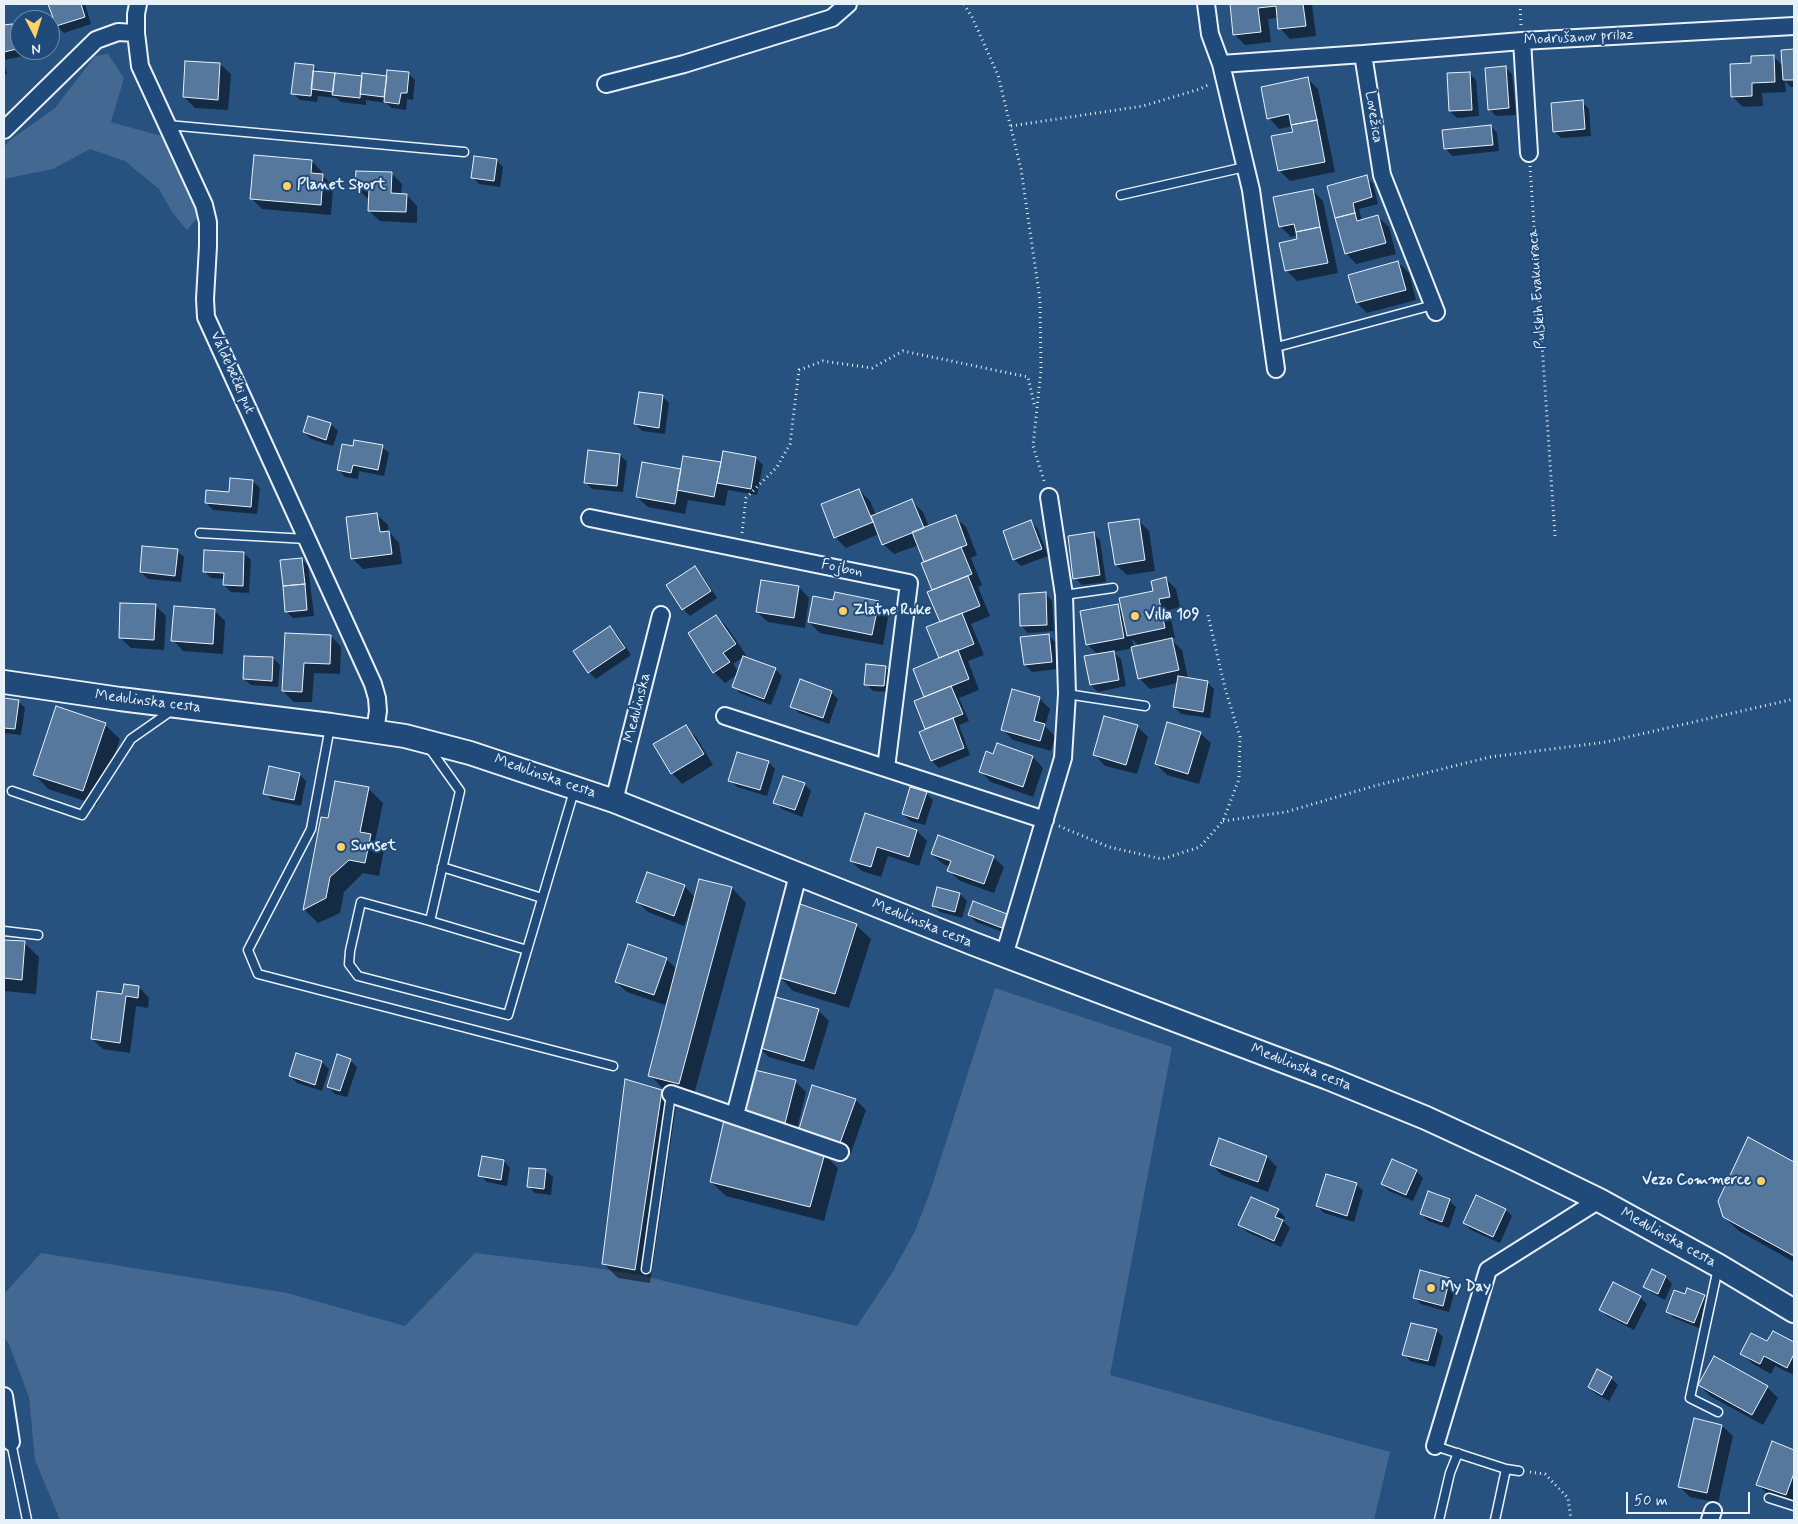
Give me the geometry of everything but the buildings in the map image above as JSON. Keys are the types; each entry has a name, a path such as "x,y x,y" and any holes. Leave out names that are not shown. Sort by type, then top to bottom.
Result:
{"main road":[{"name":"Medulinska cesta","path":"4,682 120,700 375,731 425,741 470,753 575,787 1004,956 1355,1089 1426,1118 1599,1200 1719,1266 1794,1311"}],"street":[{"name":"Valdebečki put","path":"138,4 136,33 140,66 204,205 206,214 208,246 205,299 206,317 374,684 378,711 375,731"},
{"path":"606,84 684,64 832,18 848,4"},
{"path":"1206,4 1210,34 1223,70 1251,190 1276,370"},
{"name":"Modrušanov prilaz","path":"1363,54 1522,41 1794,26"},
{"path":"4,130 96,40 118,32 136,33"},
{"path":"1522,41 1529,153"},
{"path":"1223,70 1363,54"},
{"name":"Lovežica","path":"1363,54 1382,175 1435,309"},
{"path":"1004,956 1063,758 1067,694 1064,595 1048,497"},
{"name":"Fojbon","path":"590,518 909,583 886,768"},
{"name":"Medulinska","path":"614,801 661,615"},
{"path":"725,716 1045,820"},
{"path":"735,1115 798,875"},
{"path":"671,1094 840,1152"},
{"path":"1435,1446 1488,1270 1599,1200"},
{"path":"4,1396 11,1442"}],"lane":[{"path":"168,125 464,152"},
{"path":"1121,195 1245,166"},
{"path":"1273,348 1435,309"},
{"path":"200,533 307,539"},
{"path":"1064,595 1113,588"},
{"path":"1067,694 1144,706"},
{"path":"12,791 82,815 131,739 178,706"},
{"path":"331,725 311,829 248,950 258,974 613,1066"},
{"path":"425,741 460,791 430,921"},
{"path":"527,950 361,902 349,964 358,976 508,1015 575,787"},
{"path":"442,867 542,898"},
{"path":"4,930 38,935"},
{"path":"646,1269 671,1094"},
{"path":"1718,1412 1690,1398 1719,1266"},
{"path":"11,1442 27,1520"},
{"path":"1435,1446 1519,1471"},
{"path":"1438,1520 1450,1473 1458,1453"},
{"path":"1496,1520 1506,1468"},
{"path":"1769,1498 1794,1506"}],"path":[{"path":"964,4 972,17 998,75 1021,169 1040,300 1041,370 1033,446 1048,497"},
{"path":"1520,4 1522,41"},
{"path":"1011,126 1143,106 1200,89 1223,70"},
{"name":"Pulskih Evakuiraca","path":"1529,153 1555,536"},
{"path":"740,549 746,498 777,467 790,444 800,370 823,360 872,368 903,351 1028,377 1036,411"},
{"path":"1045,820 1109,847 1162,858 1200,847 1223,821 1239,779 1240,737 1225,688 1208,614"},
{"path":"1223,821 1286,812 1374,786 1490,757 1606,742 1794,699"},
{"path":"1519,1471 1545,1474 1568,1498 1571,1520"}],"shaded area":[{"path":"108,54 124,78 111,122 161,136 192,196 197,218 187,230 172,212 159,189 125,161 90,149 53,169 4,179 4,147 10,140 55,108 95,56"},
{"path":"995,988 1172,1047 1110,1375 1390,1452 1374,1520 60,1520 35,1460 29,1397 8,1342 4,1338 4,1294 41,1253 287,1293 405,1326 475,1253 639,1275 857,1326 892,1273 915,1231 930,1192"}],"place":[{"name":"Planet Sport","path":"287,186"},
{"name":"Zlatne Ruke","path":"843,611"},
{"name":"Villa 109","path":"1135,616"},
{"name":"Sunset","path":"341,847"},
{"name":"Vezo Commerce","path":"1761,1181"},
{"name":"My Day","path":"1431,1288"}]}
